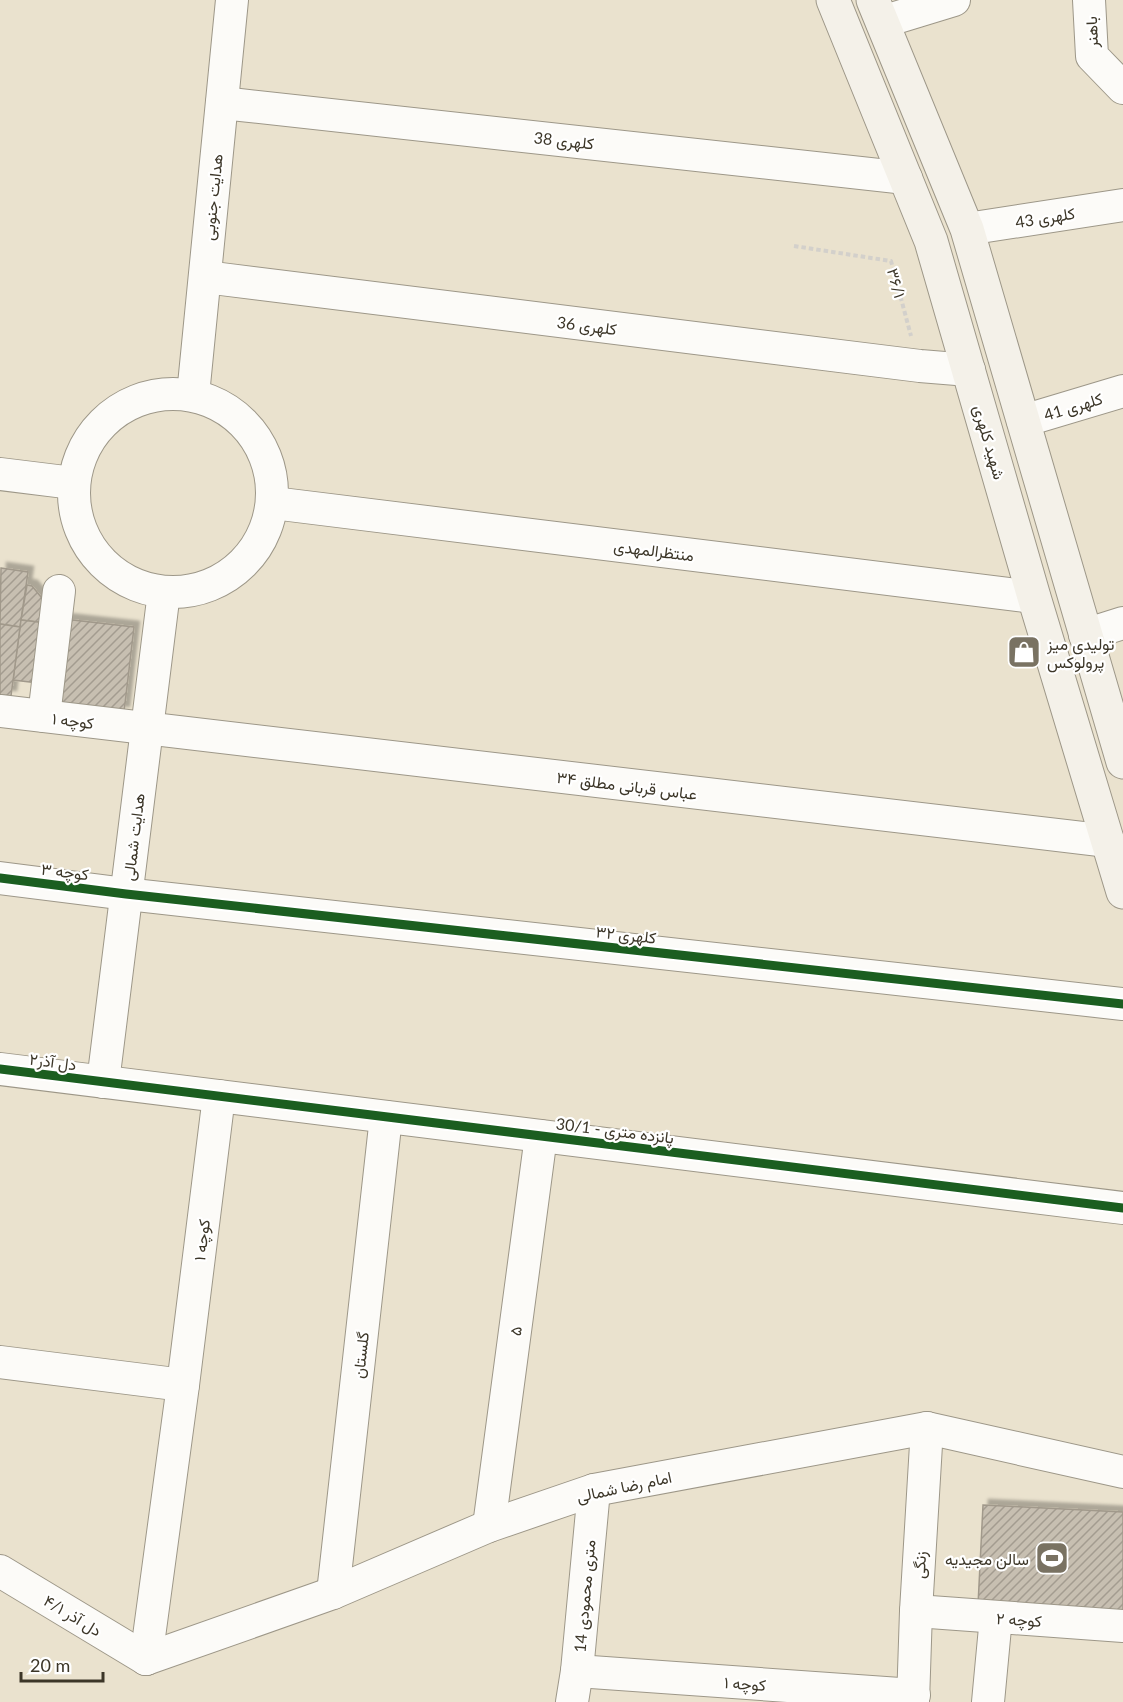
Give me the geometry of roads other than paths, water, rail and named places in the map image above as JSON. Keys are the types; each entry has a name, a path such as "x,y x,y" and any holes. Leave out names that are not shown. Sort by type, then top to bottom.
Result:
{"main road":[{"name":"شهید کلهری","path":"833,0 931,241 1034,597 1123,892"},
{"path":"877,11 967,229 1123,762"}],"street":[{"name":"هدایت جنوبی","path":"193,395 232,0"},
{"path":"877,11 954,0"},
{"name":"باهنر","path":"1089,0 1092,56 1123,88"},
{"name":"کلهری 38","path":"222,103 906,178"},
{"name":"کلهری 43","path":"967,229 1123,205"},
{"name":"کلهری 36","path":"205,277 920,366 969,370"},
{"name":"کلهری 41","path":"1023,422 1123,391"},
{"path":"161,394 193,395 222,405 245,423 262,447 272,474 273,503 265,533 248,559 225,578 196,590 164,592 134,585 107,568 87,544 75,514 73,483 82,450 101,423 129,403 161,394"},
{"path":"0,474 73,483"},
{"name":"منتظرالمهدی","path":"273,503 1034,597"},
{"path":"44,716 59,591"},
{"name":"هدایت شمالی","path":"103,1082 164,592"},
{"path":"1085,635 1123,623"},
{"name":"کوچه ۱","path":"0,711 147,729"},
{"name":"عباس قربانی مطلق ۳۴","path":"147,729 1108,841"},
{"name":"کوچه ۳","path":"0,878 126,894"},
{"name":"کلهری ۳۲","path":"126,894 1123,1004"},
{"name":"دل آذر۲","path":"0,1069 103,1082"},
{"name":"30/1 - پانزده متری","path":"103,1082 1123,1208"},
{"name":"کوچه ۱","path":"146,1659 219,1096"},
{"name":"گلستان","path":"333,1593 386,1117"},
{"name":"۵","path":"489,1526 541,1136"},
{"path":"0,1362 183,1385"},
{"name":"امام رضا شمالی","path":"146,1659 333,1593 489,1526 594,1490 927,1428 1123,1472"},
{"name":"زنگی","path":"914,1698 916,1611 927,1428"},
{"name":"14 متری محمودی","path":"572,1702 594,1490"},
{"name":"دل آذر ۴/۱","path":"0,1571 146,1659"},
{"name":"۲ کوچه","path":"916,1611 1123,1626"},
{"path":"988,1702 996,1617"},
{"name":"۱ کوچه","path":"577,1671 914,1698"}],"place":[{"name":"تولیدی میز پرولوکس","path":"1024,652"},
{"name":"سالن مجیدیه","path":"1052,1558"}]}
